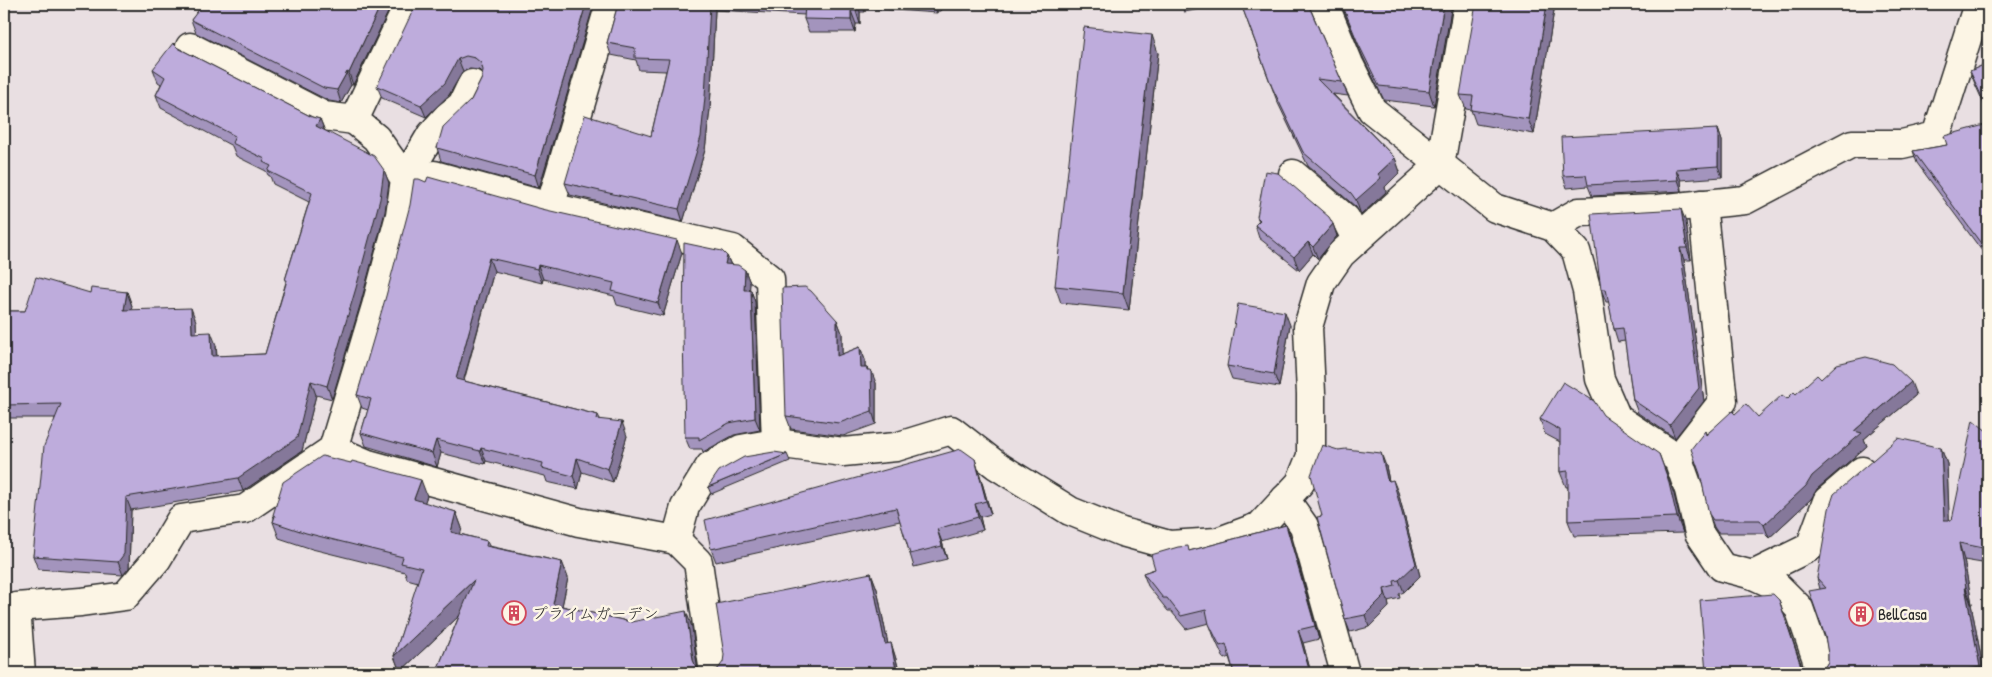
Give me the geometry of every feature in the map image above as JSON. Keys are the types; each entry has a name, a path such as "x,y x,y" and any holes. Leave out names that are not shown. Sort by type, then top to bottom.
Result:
{"street":[{"path":"354,120 410,4"},
{"path":"550,207 610,4"},
{"path":"1324,4 1349,64 1372,110 1495,208 1553,227 1576,251 1587,292 1600,379 1617,418 1678,460 1689,490 1699,533 1722,567 1753,575 1777,586 1799,608 1816,657 1819,673"},
{"path":"676,540 685,507 710,466 742,449 776,443 844,452 896,447 951,430 996,465 1070,511 1122,532 1169,545 1217,542 1260,526 1300,483 1311,456 1308,327 1321,283 1341,254 1440,165 1468,4"},
{"path":"1553,227 1579,212 1658,209 1745,200 1852,144 1902,144 1936,136 1978,4"},
{"path":"190,47 324,116 354,120 376,138 405,180"},
{"path":"21,673 10,607 81,602 125,596 157,559 181,519 245,509 333,449 376,306 400,215 405,180 431,135 446,117 462,104 472,84"},
{"path":"1293,174 1346,219 1356,240"},
{"path":"405,180 434,175 550,207 732,249 770,279 776,443"},
{"path":"1678,460 1723,401 1702,204"},
{"path":"333,449 368,464 579,522 676,540 698,562 714,673"},
{"path":"1753,575 1810,547 1828,501 1878,457"},
{"path":"1285,499 1304,526 1345,673"}],"building":[{"path":"203,4 381,4 349,73 347,72 337,90 324,88 191,20"},
{"path":"416,4 586,4 535,175 437,148 443,127 471,100 482,78 483,70 481,63 475,58 466,56 458,59 445,83 421,105 377,86"},
{"path":"618,4 710,4 701,137 679,209 565,183 585,115 651,136 669,59 635,58 635,48 607,43"},
{"path":"805,4 856,4 856,11 851,11 851,20 804,19"},
{"path":"1241,4 1308,4 1342,82 1317,79 1395,158 1378,174 1381,178 1356,200 1351,193 1303,152 1272,87"},
{"path":"1342,4 1444,4 1429,91 1379,86"},
{"path":"1476,4 1547,4 1528,119 1471,110 1473,96 1460,95"},
{"path":"1084,27 1152,35 1123,293 1055,286"},
{"path":"173,43 178,48 312,117 320,119 316,126 374,156 384,170 380,199 356,288 327,386 311,381 297,438 238,478 126,497 124,554 118,562 33,556 44,446 61,404 4,405 4,311 25,311 36,277 90,293 91,288 127,292 124,310 191,308 192,333 211,332 212,356 265,354 287,280 285,280 312,193 268,171 271,166 263,162 265,159 232,143 235,136 156,95 165,77 153,69"},
{"path":"1988,63 1988,110 1970,71"},
{"path":"1988,124 1988,253 1913,151 1947,145 1944,136"},
{"path":"1718,129 1718,166 1676,169 1678,180 1588,185 1586,175 1563,176 1561,137"},
{"path":"1265,171 1278,173 1329,217 1333,224 1313,247 1308,242 1294,257 1255,225 1260,220 1257,217"},
{"path":"428,177 542,209 677,240 658,303 612,291 614,283 538,265 537,269 489,258 456,379 598,415 597,419 622,422 608,469 577,458 573,476 542,468 543,463 481,448 480,451 436,440 432,453 361,433 371,399 357,395 386,296 410,205 414,179 426,182"},
{"path":"1681,209 1687,248 1680,248 1699,388 1670,425 1633,400 1623,328 1614,329 1606,289 1601,289 1591,214"},
{"path":"684,243 722,251 727,256 725,264 738,265 745,270 744,290 751,290 755,418 729,423 699,440 699,437 685,437"},
{"path":"805,287 811,291 837,320 837,356 860,347 861,368 871,370 872,411 839,423 786,416 782,288"},
{"path":"1238,304 1285,312 1274,374 1227,366"},
{"path":"1866,357 1892,364 1911,382 1854,431 1862,433 1812,476 1806,486 1764,525 1760,520 1713,520 1709,514 1700,474 1691,449 1705,431 1706,435 1732,411 1735,414 1746,404 1758,417 1782,395 1787,399 1794,392 1796,394 1817,375 1821,379 1837,364"},
{"path":"1563,382 1594,401 1603,415 1659,454 1668,479 1677,517 1568,521 1568,471 1560,472 1560,430 1540,419"},
{"path":"1973,420 1988,432 1988,549 1959,543 1980,667 1948,673 1706,673 1700,600 1773,594 1779,600 1801,666 1807,671 1815,672 1824,668 1828,662 1825,636 1809,591 1826,588 1817,578 1829,509 1834,494 1898,438 1941,448 1944,520 1952,520"},
{"path":"1322,445 1338,450 1346,449 1381,453 1387,479 1389,481 1393,480 1416,564 1399,580 1394,581 1395,586 1384,589 1385,595 1365,615 1345,619 1317,517 1322,516 1311,475"},
{"path":"961,449 975,459 986,501 975,504 978,517 937,529 942,546 910,554 896,508 711,549 705,520"},
{"path":"774,452 787,454 708,487 719,471 744,457"},
{"path":"322,456 351,463 352,461 421,480 414,499 456,512 451,532 487,541 486,546 562,562 553,604 631,622 686,611 693,660 696,667 703,672 718,669 723,662 724,655 716,604 871,573 885,644 891,643 896,670 947,673 436,673 474,580 394,656 422,568 401,563 403,557 306,533 273,522 275,516 273,515 283,482"},
{"path":"1286,525 1315,626 1298,630 1310,673 1234,673 1226,644 1220,646 1209,624 1206,610 1181,616 1167,598 1163,598 1143,573 1155,569 1151,555 1178,547 1188,546 1189,551"}],"place":[{"name":"プライムガーデン","path":"514,613"},
{"name":"BellCasa","path":"1861,614"}]}
